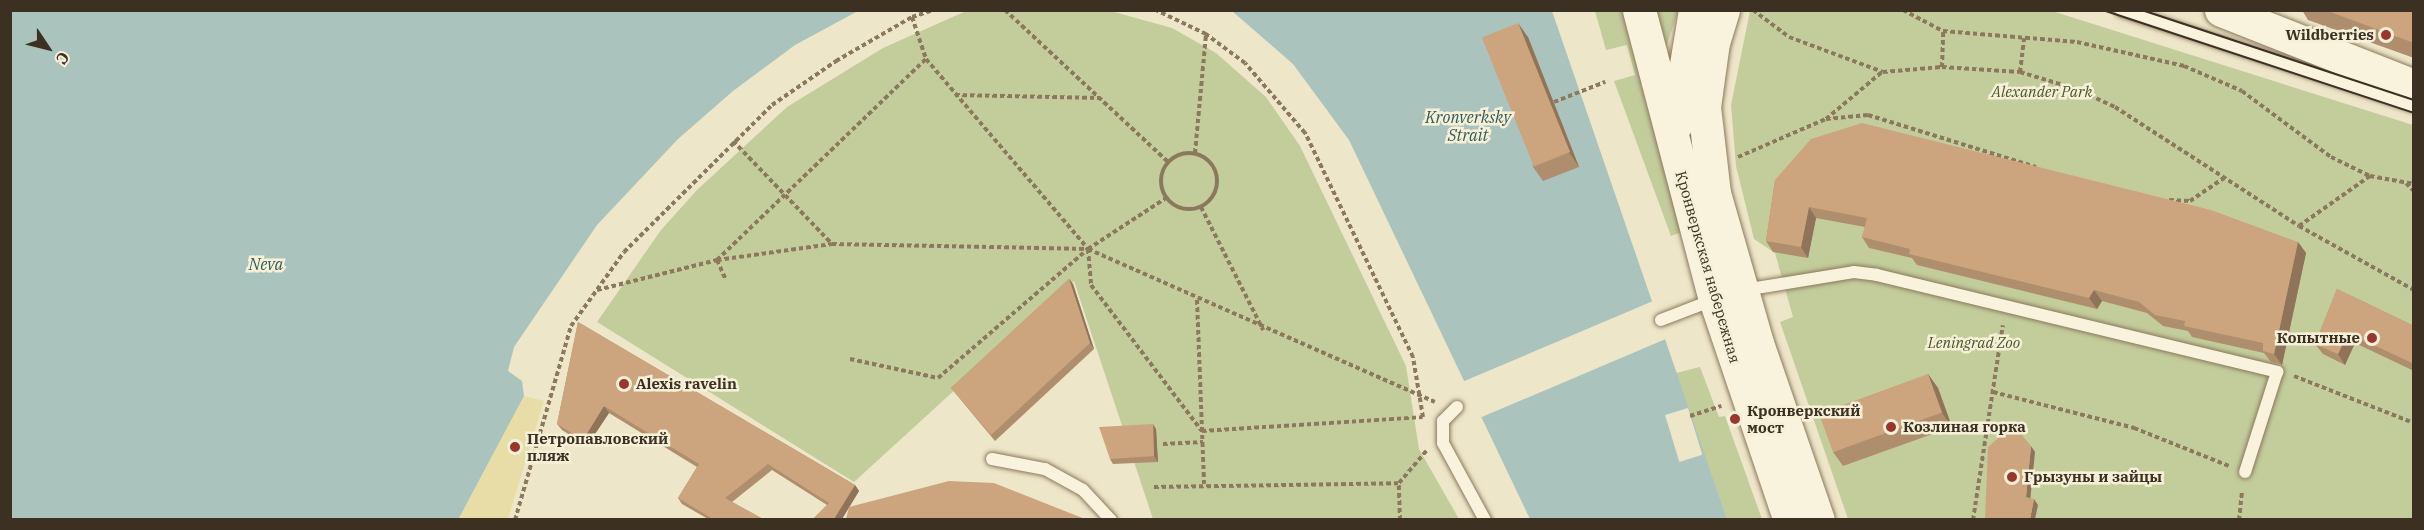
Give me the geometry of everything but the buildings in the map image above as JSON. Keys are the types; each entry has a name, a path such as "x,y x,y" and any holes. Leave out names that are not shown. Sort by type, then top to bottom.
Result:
{"main road":[{"name":"Кронверкская набережная","path":"1639,10 1675,152 1728,295 1818,519"},
{"path":"1675,152 1676,105 1695,10"},
{"name":"Кронверкская набережная","path":"1724,10 1713,42 1704,107 1714,193 1728,295 1790,519"},
{"path":"2222,10 2414,86"}],"lane":[{"path":"2121,10 2414,106"},
{"path":"1661,320 1728,295 1854,272 2006,306 2277,372 2244,472"},
{"path":"1457,407 1443,421 1443,443 1485,519"},
{"path":"992,459 1046,469 1083,490 1111,519"}],"path":[{"path":"516,519 571,326 597,290 670,202 772,105 912,17 934,10"},
{"path":"1005,10 1168,162"},
{"path":"1156,10 1206,34 1245,63 1305,133 1413,357 1423,417 1202,431"},
{"path":"1753,10 1789,38 1882,72 1942,67 2020,72 2115,107 2299,226 2414,291"},
{"path":"1903,10 1943,31 2130,50 2184,66 2242,91 2331,157 2370,176 2414,184"},
{"path":"912,17 926,59 954,95 1088,249 1263,330 1421,399 1435,402"},
{"path":"1942,67 1943,31"},
{"path":"1194,153 1206,34"},
{"path":"2020,72 2024,39"},
{"path":"717,260 926,59"},
{"path":"1728,160 1769,148 1826,119 1882,72"},
{"path":"1554,102 1605,82"},
{"path":"954,95 1101,98"},
{"path":"1826,119 1868,116 2039,167"},
{"path":"733,141 832,244"},
{"path":"1194,153 1210,162 1217,178 1214,195 1201,207 1182,209 1166,198 1161,179 1168,162 1194,153"},
{"path":"2299,226 2370,176"},
{"path":"2162,200 2190,201 2224,178"},
{"path":"2405,182 2414,191"},
{"path":"850,359 938,378 1088,249 1166,198"},
{"path":"1201,207 1263,330"},
{"path":"597,290 717,260 832,244 1088,249"},
{"path":"1088,249 1091,285 1202,431"},
{"path":"717,260 726,280"},
{"path":"1197,300 1204,484"},
{"path":"1973,519 2006,306"},
{"path":"2277,372 2414,423"},
{"path":"1993,392 2134,428 2244,472 2239,519"},
{"path":"1690,416 1719,407"},
{"path":"1163,444 1203,442"},
{"path":"1400,519 1399,483 1426,451"},
{"path":"1154,487 1204,484 1399,483"}],"green space":[{"path":"1107,10 1172,28 1216,53 1266,97 1300,146 1406,366 1419,449 1459,519 1153,519 1074,281 854,482 597,322 661,230 697,190 787,107 883,48 966,11"},
{"path":"1595,11 1622,11 1682,232 1671,236 1614,81 1635,75 1627,45 1606,50"},
{"path":"1652,11 1678,11 1664,54"},
{"name":"Leningrad Zoo","path":"1750,11 2052,11 2413,125 2413,519 1848,519 1780,322 1793,317 1775,253 1754,239 1736,166 1731,105"},
{"path":"1700,367 1719,417 1725,416 1762,519 1727,519 1676,373"}],"sand":[{"name":"Петропавловский пляж","path":"524,396 544,401 508,519 458,520"}],"water":[{"name":"Neva","path":"10,11 858,11 795,45 733,91 678,139 597,225 514,347 508,371 522,381 524,396 458,520 11,519"},
{"name":"Kronverksky Strait","path":"1232,11 1552,11 1727,519 1530,519 1349,140 1293,64"}],"pier":[{"path":"1653,301 1669,338 1475,420 1460,383"},
{"path":"1688,408 1702,455 1679,462 1665,415"}],"tram line":[{"path":"2103,10 2414,113"},
{"path":"2142,10 2414,100"}],"place":[{"name":"Wildberries","path":"2386,35"},
{"name":"Копытные","path":"2372,338"},
{"name":"Alexis ravelin","path":"624,384"},
{"name":"Кронверкский мост","path":"1735,419"},
{"name":"Козлиная горка","path":"1891,427"},
{"name":"Петропавловский пляж","path":"515,447"},
{"name":"Грызуны и зайцы","path":"2012,477"}],"park label":[{"name":"Alexander Park","path":"2042,92"}]}
